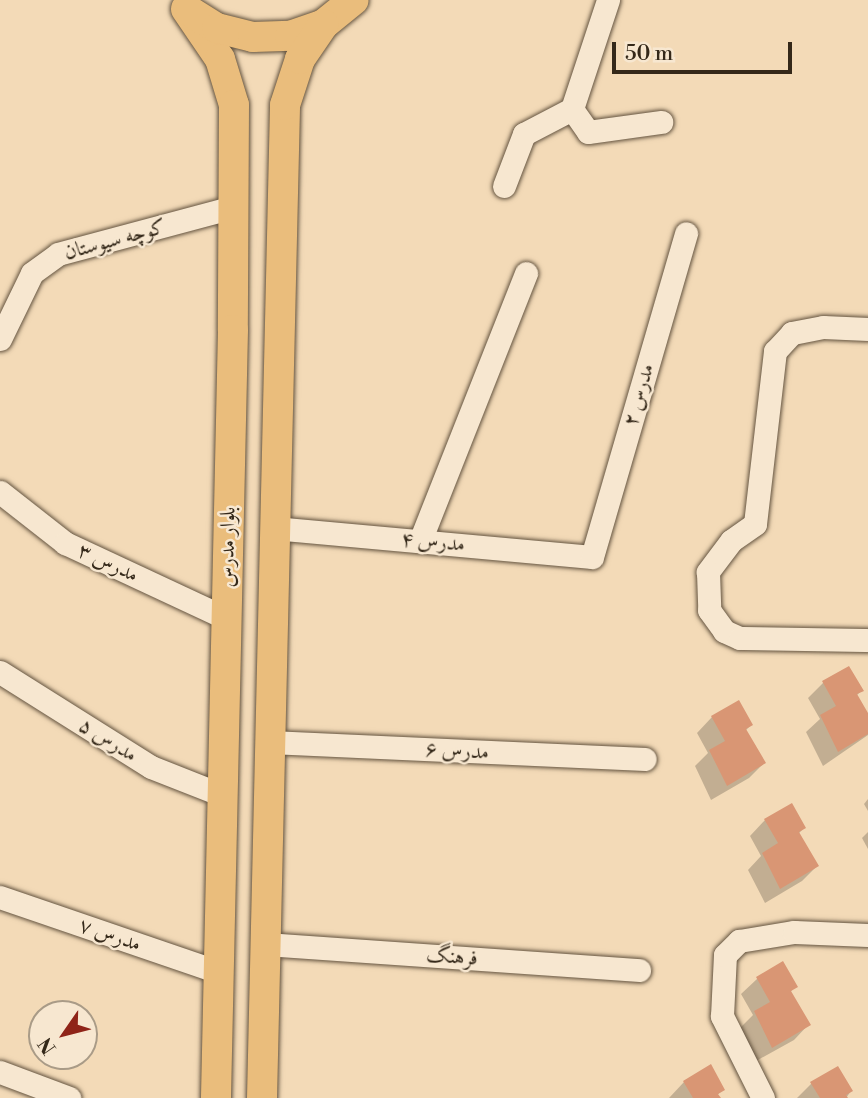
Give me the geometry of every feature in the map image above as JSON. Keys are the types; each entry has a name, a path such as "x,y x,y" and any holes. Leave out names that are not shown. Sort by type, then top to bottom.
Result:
{"main road":[{"path":"262,1098 285,105 300,59 324,24 354,0"},
{"path":"182,4 217,28 253,37 290,36 324,24"},
{"name":"بلوار مدرس","path":"182,4 220,59 234,105 233,341 216,1098"},
{"path":"233,341 279,342"}],"street":[{"path":"504,186 524,134 572,109 608,0"},
{"path":"572,109 588,132 662,121"},
{"name":"کوچه سیوستان","path":"0,339 32,273 58,254 234,207"},
{"name":"مدرس ۲","path":"592,556 686,233"},
{"path":"420,541 527,273"},
{"path":"868,328 823,327 792,333 775,351 754,524 731,541 708,572 709,610 724,631 740,638 868,640"},
{"name":"مدرس ۳","path":"0,492 65,544 226,618"},
{"name":"مدرس ۴","path":"274,527 592,556"},
{"name":"مدرس ۵","path":"0,672 151,767 222,795"},
{"name":"مدرس ۶","path":"270,742 645,760"},
{"name":"مدرس ۷","path":"0,897 219,972"},
{"path":"763,1098 722,1016 724,955 739,941 794,932 868,935"},
{"name":"فرهنگ","path":"266,944 639,970"},
{"path":"0,1072 69,1098"}],"building":[{"path":"849,666 864,691 857,694 868,713 868,734 838,752 820,715 836,706 822,681"},
{"path":"739,700 753,725 746,729 766,763 727,786 709,750 725,741 711,716"},
{"path":"792,803 806,828 799,832 819,866 780,889 762,853 778,843 764,819"},
{"path":"783,961 798,987 791,991 811,1025 772,1048 754,1011 770,1002 756,977"},
{"path":"711,1064 725,1090 718,1094 721,1098 693,1098 683,1081"},
{"path":"838,1066 853,1091 846,1095 848,1098 820,1098 810,1082"}]}
